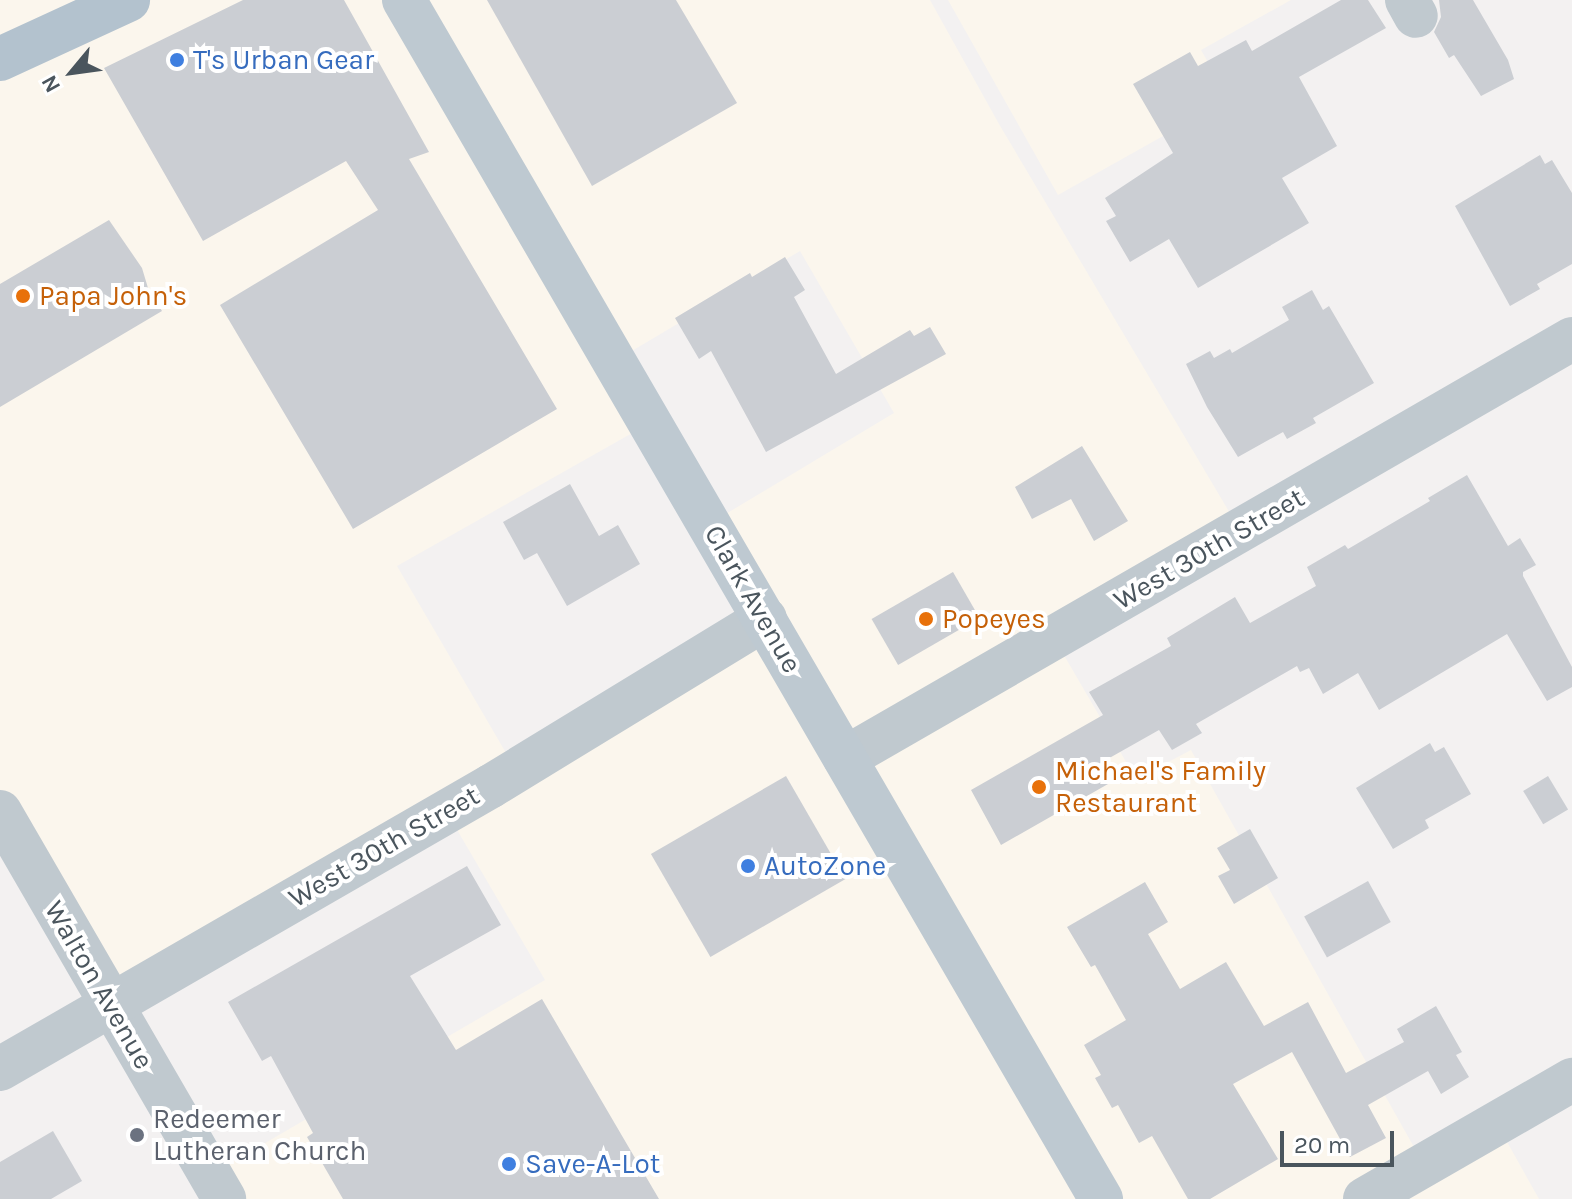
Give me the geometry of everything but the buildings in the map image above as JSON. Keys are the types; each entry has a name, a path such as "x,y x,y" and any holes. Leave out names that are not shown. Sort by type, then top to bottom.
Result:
{"main road":[{"path":"0,59 128,0"}],"street":[{"name":"Clark Avenue","path":"404,0 1101,1199"},
{"name":"West 30th Street","path":"845,758 1572,339"},
{"name":"West 30th Street","path":"0,1069 491,786 765,619"},
{"name":"Walton Avenue","path":"0,812 224,1199"},
{"path":"1365,1199 1572,1080"}],"shaded area":[{"path":"0,0 930,0 999,124 1240,530 1054,638 1136,779 1191,750 1424,1165 1497,1124 1539,1199 224,1199 210,1175 545,980 446,811 111,1006 0,812","holes":["800,251 894,413 709,524 764,620 516,770 397,566 650,423 615,361"]},
{"path":"948,0 1291,0 1201,50 1229,99 1058,195"}],"place":[{"name":"T's Urban Gear","path":"177,60"},
{"name":"Papa John's","path":"23,296"},
{"name":"Popeyes","path":"926,619"},
{"name":"Michael's Family Restaurant","path":"1039,787"},
{"name":"AutoZone","path":"748,866"},
{"name":"Redeemer Lutheran Church","path":"137,1135"},
{"name":"Save-A-Lot","path":"509,1164"}]}
